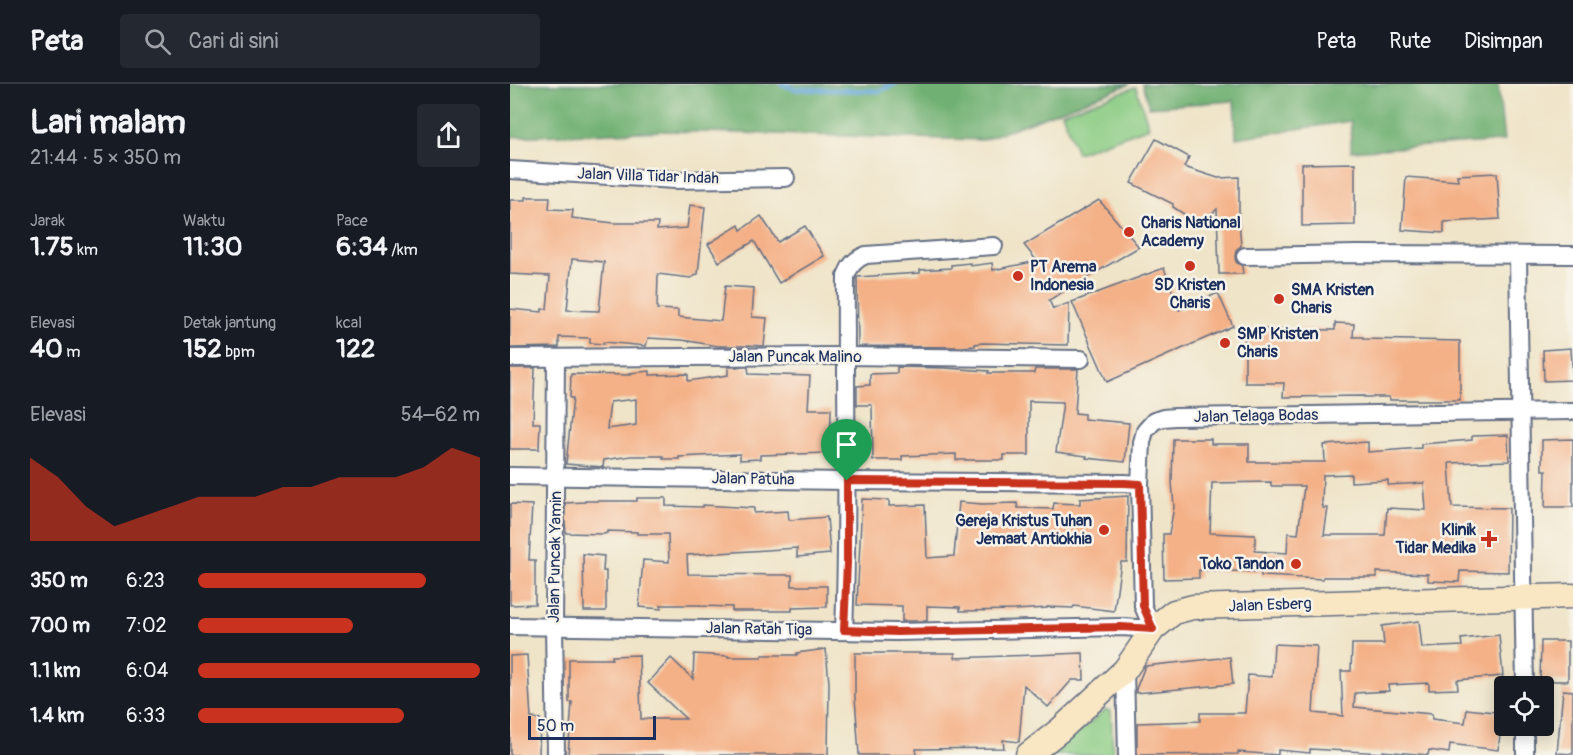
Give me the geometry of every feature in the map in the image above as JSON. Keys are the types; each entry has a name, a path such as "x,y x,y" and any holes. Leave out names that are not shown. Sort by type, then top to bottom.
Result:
{"main road":[{"name":"Jalan Esberg","path":"1028,755 1060,730 1125,670 1153,629 1174,612 1193,607 1573,596"}],"street":[{"name":"Jalan Villa Tidar Indah","path":"510,170 675,180 786,178"},
{"path":"844,630 847,563 845,356 848,270 859,258 866,255 994,246"},
{"path":"1518,255 1525,676"},
{"path":"1245,256 1573,255"},
{"name":"Jalan Puncak Malino","path":"510,358 845,356 1081,359"},
{"name":"Jalan Puncak Yamin","path":"556,359 554,626 556,755"},
{"name":"Jalan Telaga Bodas","path":"1153,629 1143,606 1140,484 1142,442 1145,431 1154,421 1163,418 1573,411"},
{"name":"Jalan Patuha","path":"510,476 1140,484"},
{"name":"Jalan Ratah Tiga","path":"510,626 897,632 1121,627 1153,629"},
{"path":"1125,670 1127,755"},
{"path":"1525,736 1526,755"}],"green space":[{"path":"510,84 1130,84 983,140 665,131 510,137"},
{"path":"1142,84 1498,84 1504,141 1351,151 1351,121 1236,138 1234,101 1149,107"},
{"path":"1136,87 1149,127 1077,153 1062,113"},
{"path":"1105,710 1111,711 1113,755 1052,755"}],"building":[{"path":"1156,139 1189,157 1184,167 1218,178 1239,177 1241,246 1236,250 1235,257 1236,262 1242,266 1243,274 1219,274 1217,209 1199,224 1173,207 1173,204 1131,183"},
{"path":"1355,163 1355,225 1302,226 1302,164"},
{"path":"1497,173 1500,219 1444,222 1444,233 1402,230 1406,177 1458,181 1457,175"},
{"path":"526,197 550,197 549,209 573,210 572,218 614,223 658,223 657,230 687,228 690,205 705,207 698,274 691,278 658,274 657,309 678,310 678,317 721,321 725,286 754,288 752,317 767,318 764,346 718,346 682,340 648,338 646,346 590,343 590,338 559,337 559,347 510,348 510,309 542,312 542,309 547,309 550,276 510,274 510,200 526,200","holes":["572,259 604,262 599,311 567,310"]},
{"path":"1099,200 1139,247 1049,300 1053,309 1069,303 1068,345 982,343 961,347 858,346 857,277 920,273 920,270 951,268 951,265 970,263 970,266 992,263 993,270 1037,261 1024,245"},
{"path":"761,216 778,242 805,226 824,256 779,283 754,241 719,262 708,244 739,225 741,230"},
{"path":"1164,268 1179,310 1218,293 1233,326 1107,382 1072,302"},
{"path":"1335,323 1354,324 1353,337 1363,337 1363,339 1460,341 1460,400 1389,400 1389,397 1364,396 1283,397 1284,383 1245,383 1245,329 1335,330"},
{"path":"1571,348 1573,380 1544,381 1543,350"},
{"path":"728,367 748,367 749,374 810,376 808,409 831,409 830,453 760,455 760,459 740,460 740,454 679,457 679,459 663,459 663,456 631,456 604,460 603,467 566,464 573,398 570,398 571,374 631,375 630,373 650,371 650,375 688,374 688,381 728,375","holes":["636,399 636,425 607,429 610,402"]},
{"path":"897,367 989,371 988,373 1034,373 1035,369 1078,369 1075,413 1084,414 1084,419 1129,423 1125,462 1056,452 1063,402 1029,401 1029,455 1004,455 1004,460 956,460 956,454 902,456 902,460 873,460 872,406 857,405 857,386 870,385 870,374 897,373"},
{"path":"510,368 535,368 533,423 540,423 539,449 510,449"},
{"path":"1508,435 1509,461 1449,463 1452,507 1509,508 1508,572 1460,571 1459,582 1428,581 1428,574 1377,572 1377,577 1323,577 1323,579 1261,576 1261,572 1199,570 1199,578 1164,579 1163,534 1169,534 1174,507 1173,439 1211,439 1211,444 1249,444 1249,462 1325,462 1324,445 1368,442 1368,452 1421,448 1421,444 1472,440 1472,436","holes":["1351,474 1351,482 1388,480 1388,485 1424,483 1426,510 1387,508 1385,535 1324,535 1328,508 1323,508 1322,505 1323,475","1271,482 1271,486 1304,486 1298,534 1288,533 1287,553 1255,551 1255,535 1210,533 1212,483"]},
{"path":"1573,439 1573,507 1545,507 1546,470 1542,470 1542,440"},
{"path":"1128,496 1127,562 1121,562 1114,611 1074,606 1073,608 960,611 960,607 927,606 927,621 902,621 902,606 857,605 862,499 889,500 889,506 925,505 927,558 954,556 959,502 1017,503 1018,508 1053,509 1054,503 1080,504 1080,499"},
{"path":"637,498 666,498 666,506 703,507 703,505 754,508 754,513 788,511 789,520 827,517 830,554 797,557 797,548 687,555 688,574 792,575 792,586 827,586 827,607 792,608 792,611 732,611 732,607 700,605 661,605 661,609 639,607 643,560 669,562 668,534 607,531 604,534 566,533 565,521 565,503 637,501"},
{"path":"510,504 532,505 529,560 535,560 535,604 510,605"},
{"path":"583,554 604,556 606,611 584,611"},
{"path":"1419,621 1422,648 1462,646 1461,639 1499,635 1503,676 1457,680 1458,689 1429,690 1429,683 1388,685 1389,691 1355,693 1354,707 1432,714 1432,719 1465,723 1467,709 1494,712 1494,736 1500,736 1498,750 1450,744 1449,753 1429,750 1428,755 1310,749 1310,753 1278,750 1278,755 1238,752 1238,754 1137,755 1137,723 1200,721 1200,713 1245,713 1248,675 1272,677 1274,644 1317,646 1313,713 1343,716 1341,671 1351,671 1352,644 1384,644 1382,626"},
{"path":"1541,641 1568,641 1568,681 1554,681 1554,676 1540,676"},
{"path":"826,649 829,683 828,755 568,755 572,702 569,702 569,659 612,659 612,656 639,655 641,719 686,719 648,683 671,658 693,679 694,654 762,657 762,655 797,655 797,653"},
{"path":"855,653 955,653 955,658 1083,653 1084,680 1072,680 1048,707 1024,685 1019,742 1003,740 1004,748 916,749 917,755 859,755"},
{"path":"527,655 531,718 540,719 539,755 510,755 510,656"},
{"path":"1230,657 1233,684 1136,693 1145,666"},
{"path":"1563,690 1573,691 1573,754 1557,753"}],"waterway":[{"path":"782,84 795,89 879,91 895,84"}],"place":[{"name":"Charis National Academy","path":"1129,232"},
{"name":"SD Kristen Charis","path":"1190,266"},
{"name":"PT Arema Indonesia","path":"1018,276"},
{"name":"SMA Kristen Charis","path":"1279,299"},
{"name":"SMP Kristen Charis","path":"1225,343"},
{"name":"Gereja Kristus Tuhan Jemaat Antiokhia","path":"1104,530"},
{"name":"Klinik Tidar Medika","path":"1489,539"},
{"name":"Toko Tandon","path":"1296,564"}],"route":[{"path":"847,481 1140,484 1143,606 1153,629 1121,627 897,632 844,630 847,481"}]}
